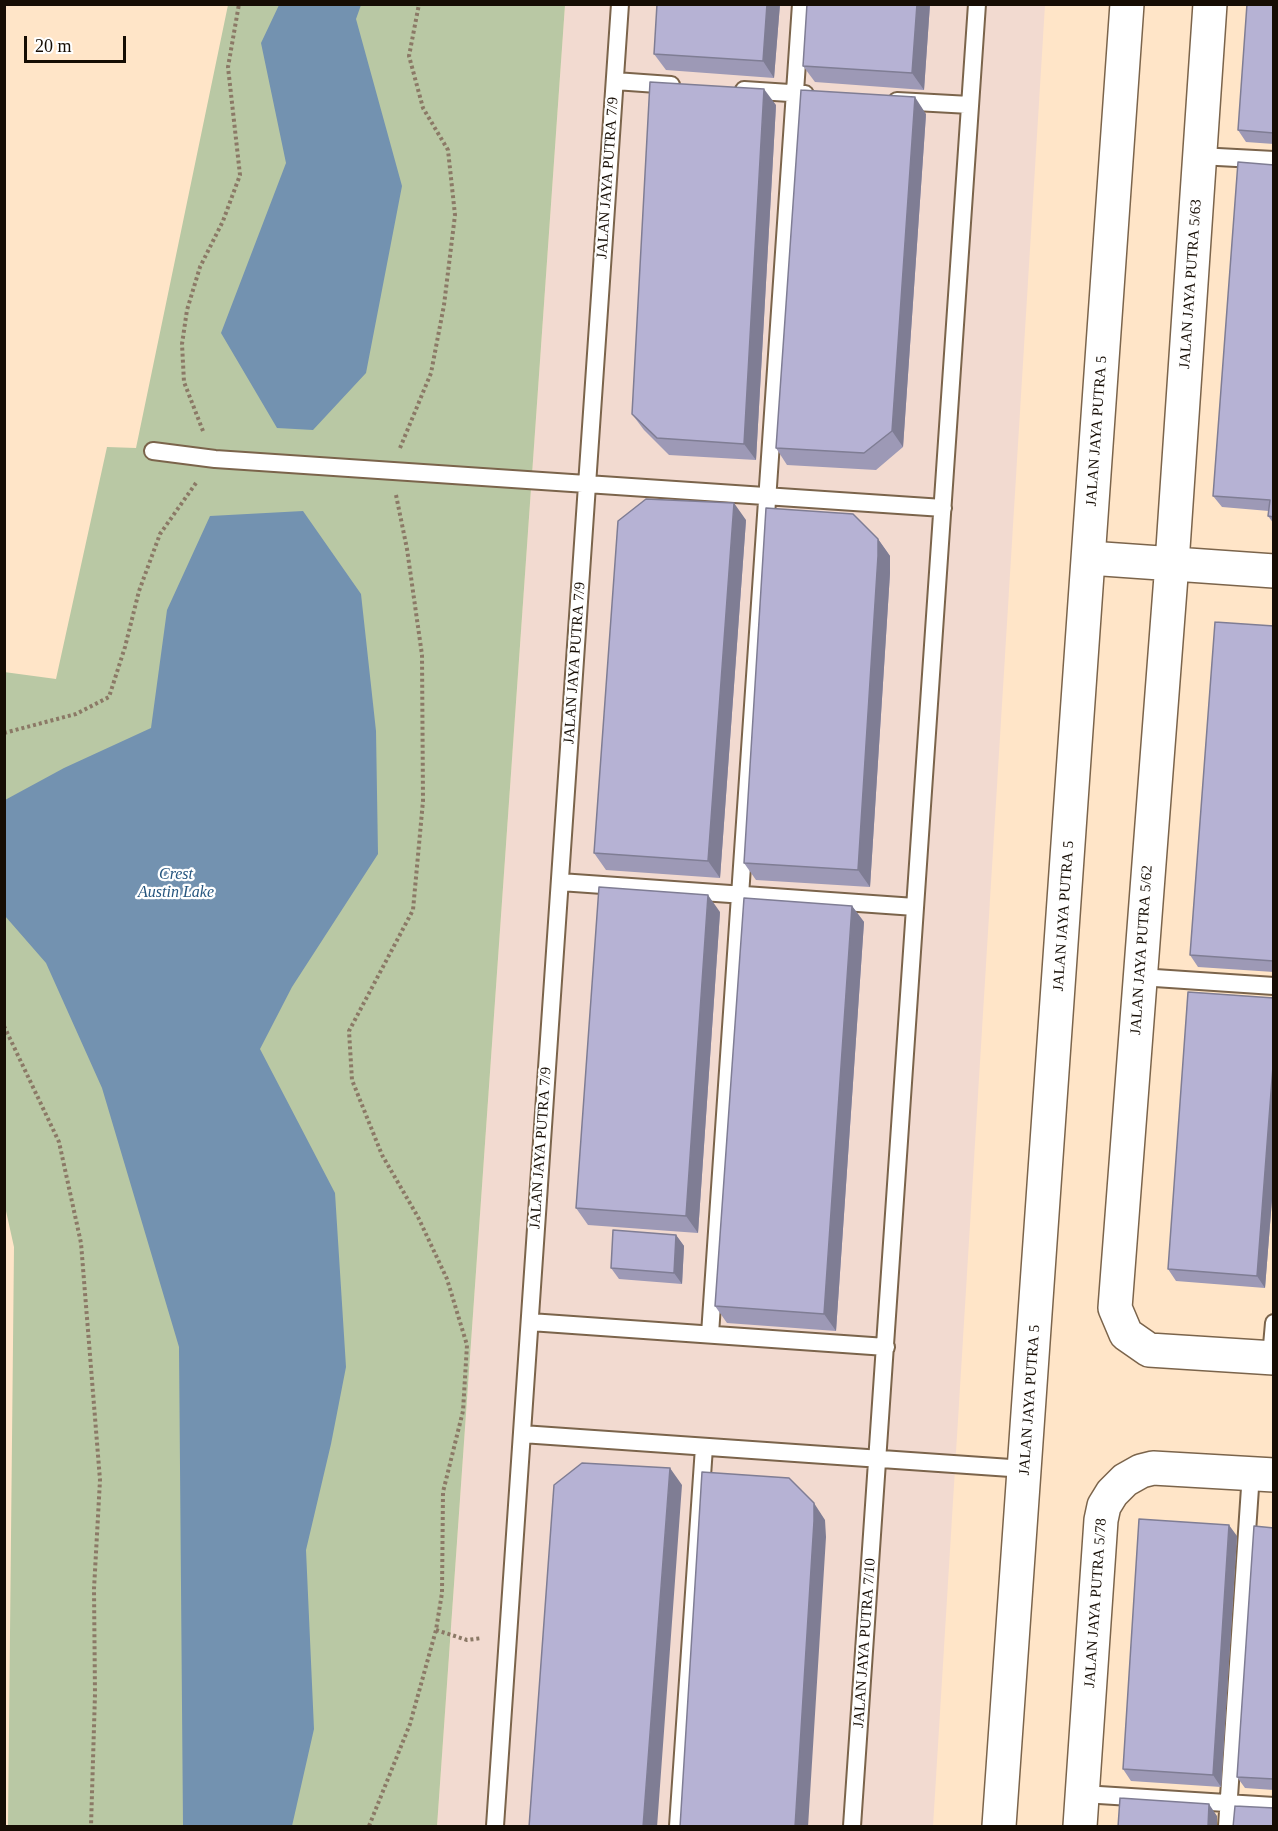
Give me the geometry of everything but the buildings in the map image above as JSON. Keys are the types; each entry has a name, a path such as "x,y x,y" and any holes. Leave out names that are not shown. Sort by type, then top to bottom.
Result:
{"street":[{"name":"JALAN JAYA PUTRA 5","path":"999,1827 1127,4"},
{"name":"JALAN JAYA PUTRA 5/63","path":"1172,563 1209,4"},
{"path":"1089,558 1274,571"},
{"name":"JALAN JAYA PUTRA 5/62","path":"1172,563 1115,1308 1126,1334 1149,1350 1272,1357"},
{"name":"JALAN JAYA PUTRA 5/78","path":"1080,1827 1101,1520 1104,1506 1112,1493 1125,1480 1141,1471 1153,1468 1262,1474"}],"lane":[{"name":"JALAN JAYA PUTRA 7/9","path":"495,1827 620,4"},
{"path":"710,1334 801,4"},
{"name":"JALAN JAYA PUTRA 7/10","path":"852,1827 977,4"},
{"path":"615,81 682,86"},
{"path":"727,89 818,95"},
{"path":"877,99 970,105"},
{"path":"1199,156 1274,160"},
{"path":"153,451 215,459 943,508"},
{"path":"560,882 915,907"},
{"path":"1140,977 1274,986"},
{"path":"530,1322 885,1347"},
{"path":"1272,1357 1274,1323"},
{"path":"522,1434 1025,1469"},
{"path":"678,1827 704,1447"},
{"path":"1227,1827 1262,1474"},
{"path":"1083,1794 1274,1806"}],"path":[{"path":"4,733 76,714 109,697 139,591 160,534 215,459 184,382 182,344 187,310 200,267 223,221 240,175 228,67 239,4"},
{"path":"369,1827 410,1724 436,1630 442,1593 443,1492 464,1411 467,1345 447,1279 418,1217 382,1155 352,1080 349,1031 413,910 423,801 422,656 407,549 391,470 431,373 444,305 455,215 448,150 423,108 410,56 419,4"},
{"path":"4,1026 59,1142 81,1243 100,1480 94,1589 90,1827"},
{"path":"436,1630 467,1640 508,1635"}],"shaded area":[{"path":"565,5 1045,5 933,1826 437,1826"}],"green space":[{"path":"228,5 565,5 437,1826 8,1826 14,1247 4,1202 4,672 56,679 107,447 136,448"}],"water":[{"path":"279,5 361,5 356,19 402,186 366,373 313,430 277,428 221,333 286,163 261,43"},
{"name":"Crest Austin Lake","path":"303,511 361,594 376,731 378,854 292,987 260,1049 335,1193 346,1367 306,1550 314,1729 292,1826 183,1826 179,1347 102,1088 46,963 5,916 5,800 64,768 151,728 167,610 210,516"}]}
